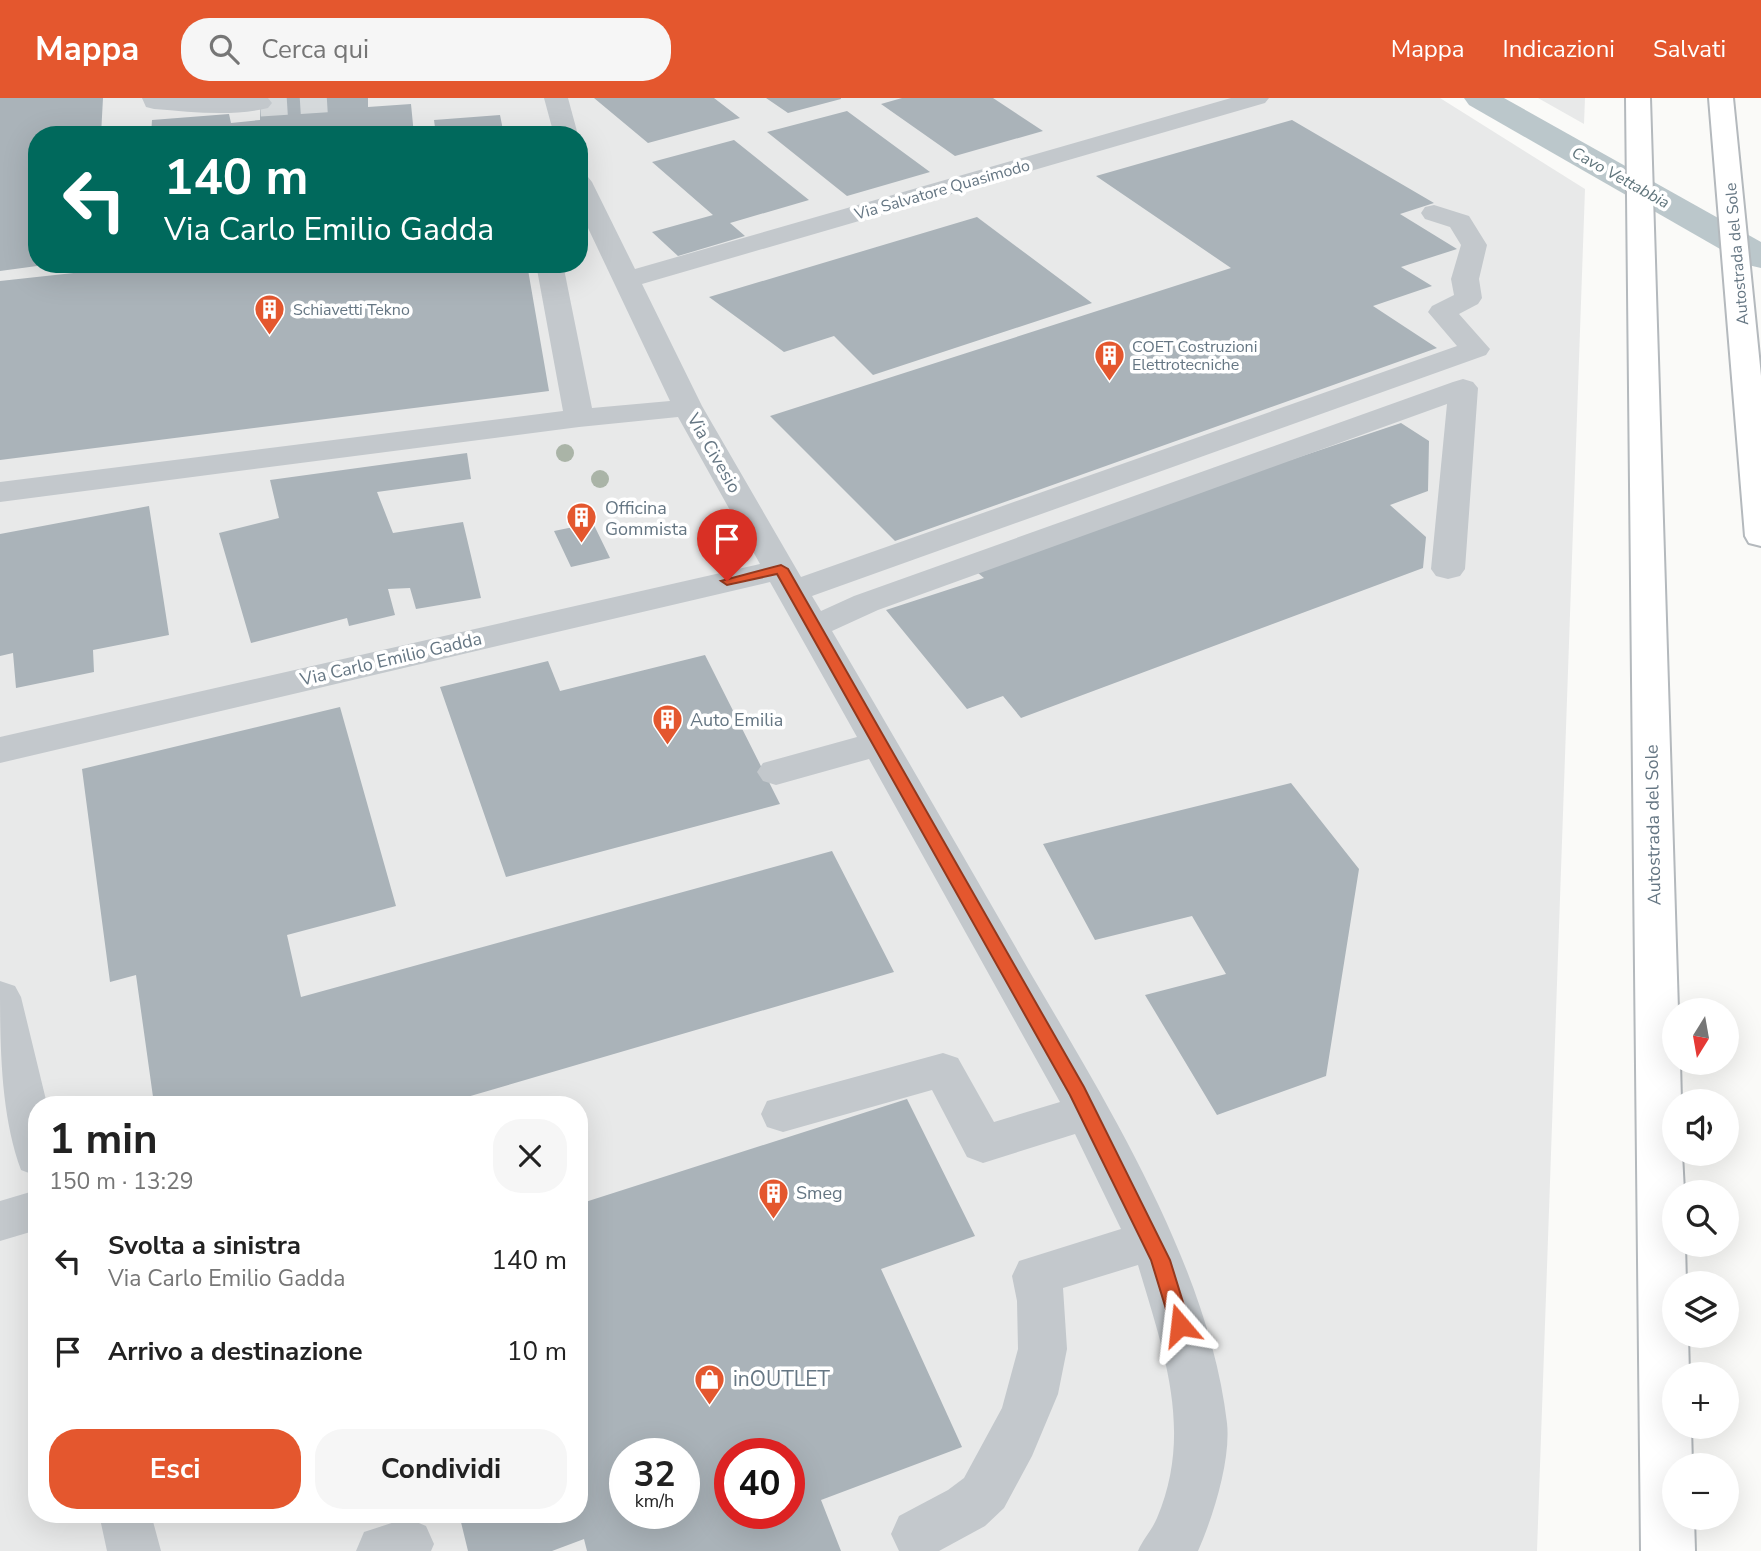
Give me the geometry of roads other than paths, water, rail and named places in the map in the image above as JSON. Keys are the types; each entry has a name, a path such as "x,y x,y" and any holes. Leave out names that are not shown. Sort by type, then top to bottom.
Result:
{"highway":[{"name":"Autostrada del Sole","path":"1638,98 1666,1544"},
{"name":"Autostrada del Sole","path":"1721,98 1731,205 1746,298 1761,536"}],"street":[{"path":"154,98 154,102 182,106 260,103"},
{"path":"556,98 564,126"},
{"name":"Via Salvatore Quasimodo","path":"627,280 1257,98"},
{"name":"Via Civesio","path":"588,200 687,406 814,625 1087,1112 1160,1260 1187,1347 1202,1425 1195,1480 1178,1536 1166,1551"},
{"name":"Via Carlo Emilio Gadda","path":"0,750 788,580 1476,349 1442,312 1468,299 1465,279 1474,245 1460,222 1434,213"},
{"path":"551,273 579,418"},
{"path":"814,625 879,598 1463,388 1448,569"},
{"path":"0,492 579,418 664,412 687,406"},
{"path":"776,772 880,743"},
{"path":"1,1007 28,1120"},
{"path":"783,1115 943,1070 983,1144 1087,1112"},
{"path":"0,1221 28,1213"},
{"path":"918,1534 979,1499 1020,1431 1032,1402 1046,1343 1044,1302 1036,1276 1151,1240"},
{"path":"127,1523 134,1551"}],"waterway":[{"name":"Cavo Vettabbia","path":"1480,98 1761,257"}],"tunnel":[{"path":"260,103 339,98"}],"place":[{"name":"Schiavetti Tekno","path":"270,336"},
{"name":"COET Costruzioni Elettrotecniche","path":"1109,382"},
{"name":"Officina Gommista","path":"582,545"},
{"name":"Auto Emilia","path":"667,747"},
{"name":"Smeg","path":"773,1220"},
{"name":"inOUTLET","path":"710,1406"}]}
